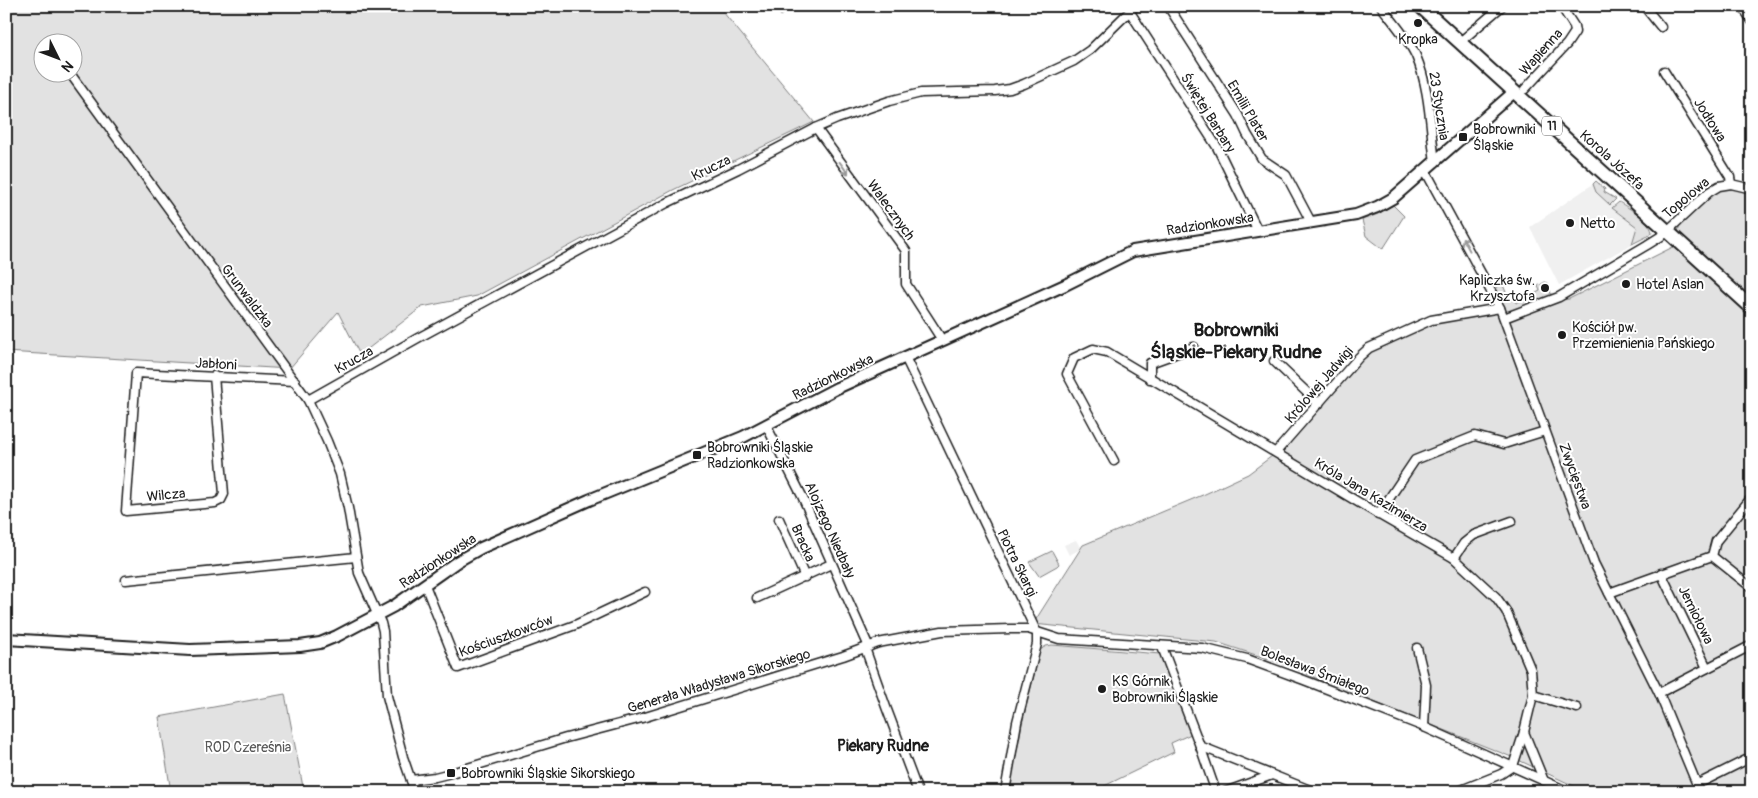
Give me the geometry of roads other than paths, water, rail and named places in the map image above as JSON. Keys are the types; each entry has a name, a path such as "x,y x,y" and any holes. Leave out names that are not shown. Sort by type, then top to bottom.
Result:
{"highway":[{"name":"11","path":"1420,6 1460,42 1520,90"},
{"name":"Korola Józefa","path":"1520,90 1667,231"},
{"name":"11","path":"1667,231 1752,308"}],"street":[{"name":"Emilii Plater","path":"1168,6 1238,115 1262,159 1286,175 1311,222"},
{"name":"23 Stycznia","path":"1381,6 1415,54 1421,69 1428,102 1435,162"},
{"path":"1460,42 1502,6"},
{"name":"Wapienna","path":"1520,90 1567,44 1575,32 1574,26 1561,6"},
{"path":"1644,6 1661,27"},
{"path":"1742,6 1752,21"},
{"name":"Krucza","path":"308,400 667,203 816,128 889,102 921,93 995,91 1017,87 1074,61 1090,50 1132,9"},
{"name":"Świętej Barbary","path":"1132,9 1217,147 1258,231"},
{"name":"Jodłowa","path":"1664,71 1726,168 1731,184"},
{"name":"Grunwaldzka","path":"76,82 308,400 340,474 363,584 383,631 387,696 403,757 415,792"},
{"name":"Radzionkowska","path":"6,639 147,648 214,650 310,645 337,636 400,603 458,561 505,536 718,447 766,425 837,388 1065,285 1133,250 1311,222 1356,214 1377,207 1394,198 1520,90"},
{"name":"Walecznych","path":"816,128 906,251 906,284 942,340"},
{"name":"Zwycięstwa","path":"1425,170 1500,308 1594,564 1659,693 1699,788"},
{"name":"Topolowa","path":"1504,318 1559,297 1647,245 1667,231 1719,186 1731,184 1752,189"},
{"name":"Królowej Jadwigi","path":"1276,452 1369,348 1431,320 1500,308"},
{"path":"1150,378 1150,363 1194,346"},
{"name":"Króla Jana Kazimierza","path":"1114,461 1067,374 1074,358 1093,350 1107,352 1378,515 1454,558 1496,597 1506,611 1531,670 1533,695 1513,766"},
{"name":"Piotra Skargi","path":"906,357 1037,632"},
{"path":"1274,361 1320,404"},
{"name":"Jabłoni","path":"136,373 294,381"},
{"name":"Wilcza","path":"136,373 126,511 215,503 221,500 224,494 214,376"},
{"name":"Alojzego Niedbały","path":"766,425 802,496 867,648 886,708 918,792"},
{"path":"1378,515 1415,460 1475,436 1504,444 1545,431"},
{"path":"1752,497 1716,541 1712,556 1752,588"},
{"name":"Bracka","path":"779,519 805,577"},
{"path":"1454,558 1464,543 1474,535 1512,521"},
{"name":"Jemiołowa","path":"1609,593 1712,556"},
{"path":"126,580 356,557"},
{"name":"Bracka","path":"758,598 831,564"},
{"name":"Jemiołowa","path":"1662,573 1707,668"},
{"name":"Kościuszkowców","path":"425,585 458,668 576,625 644,592"},
{"name":"Generała Władysława Sikorskiego","path":"411,780 451,773 566,738 642,718 904,637 942,631 1011,629 1037,632"},
{"path":"1005,792 1017,722 1036,644 1037,632"},
{"name":"Bolesława Śmiałego","path":"1037,632 1059,639 1162,647 1202,648 1247,659 1424,727 1569,792"},
{"path":"1659,693 1752,645"},
{"path":"1162,647 1216,792"},
{"path":"1417,648 1426,684 1424,727"},
{"path":"1533,695 1577,708"},
{"path":"1524,732 1539,764 1544,781"},
{"path":"1200,746 1315,792"},
{"path":"1699,788 1752,757"},
{"path":"1456,792 1501,774 1513,766"},
{"path":"1225,792 1272,774"}],"place":[{"name":"Kropka","path":"1418,23"},
{"name":"Bobrowniki Śląskie","path":"1463,137"},
{"name":"Netto","path":"1570,223"},
{"name":"Hotel Aslan","path":"1626,284"},
{"name":"Kapliczka św. Krzysztofa","path":"1545,288"},
{"name":"Kościół pw. Przemienienia Pańskiego","path":"1562,335"},
{"name":"Bobrowniki Śląskie Radzionkowska","path":"697,455"},
{"name":"KS Górnik Bobrowniki Śląskie","path":"1102,689"},
{"name":"Bobrowniki Śląskie Sikorskiego","path":"451,773"}],"district":[{"name":"Bobrowniki Śląskie-Piekary Rudne","path":"1236,341"},
{"name":"Piekary Rudne","path":"883,746"}],"park label":[{"name":"ROD Czereśnia","path":"248,747"}]}
